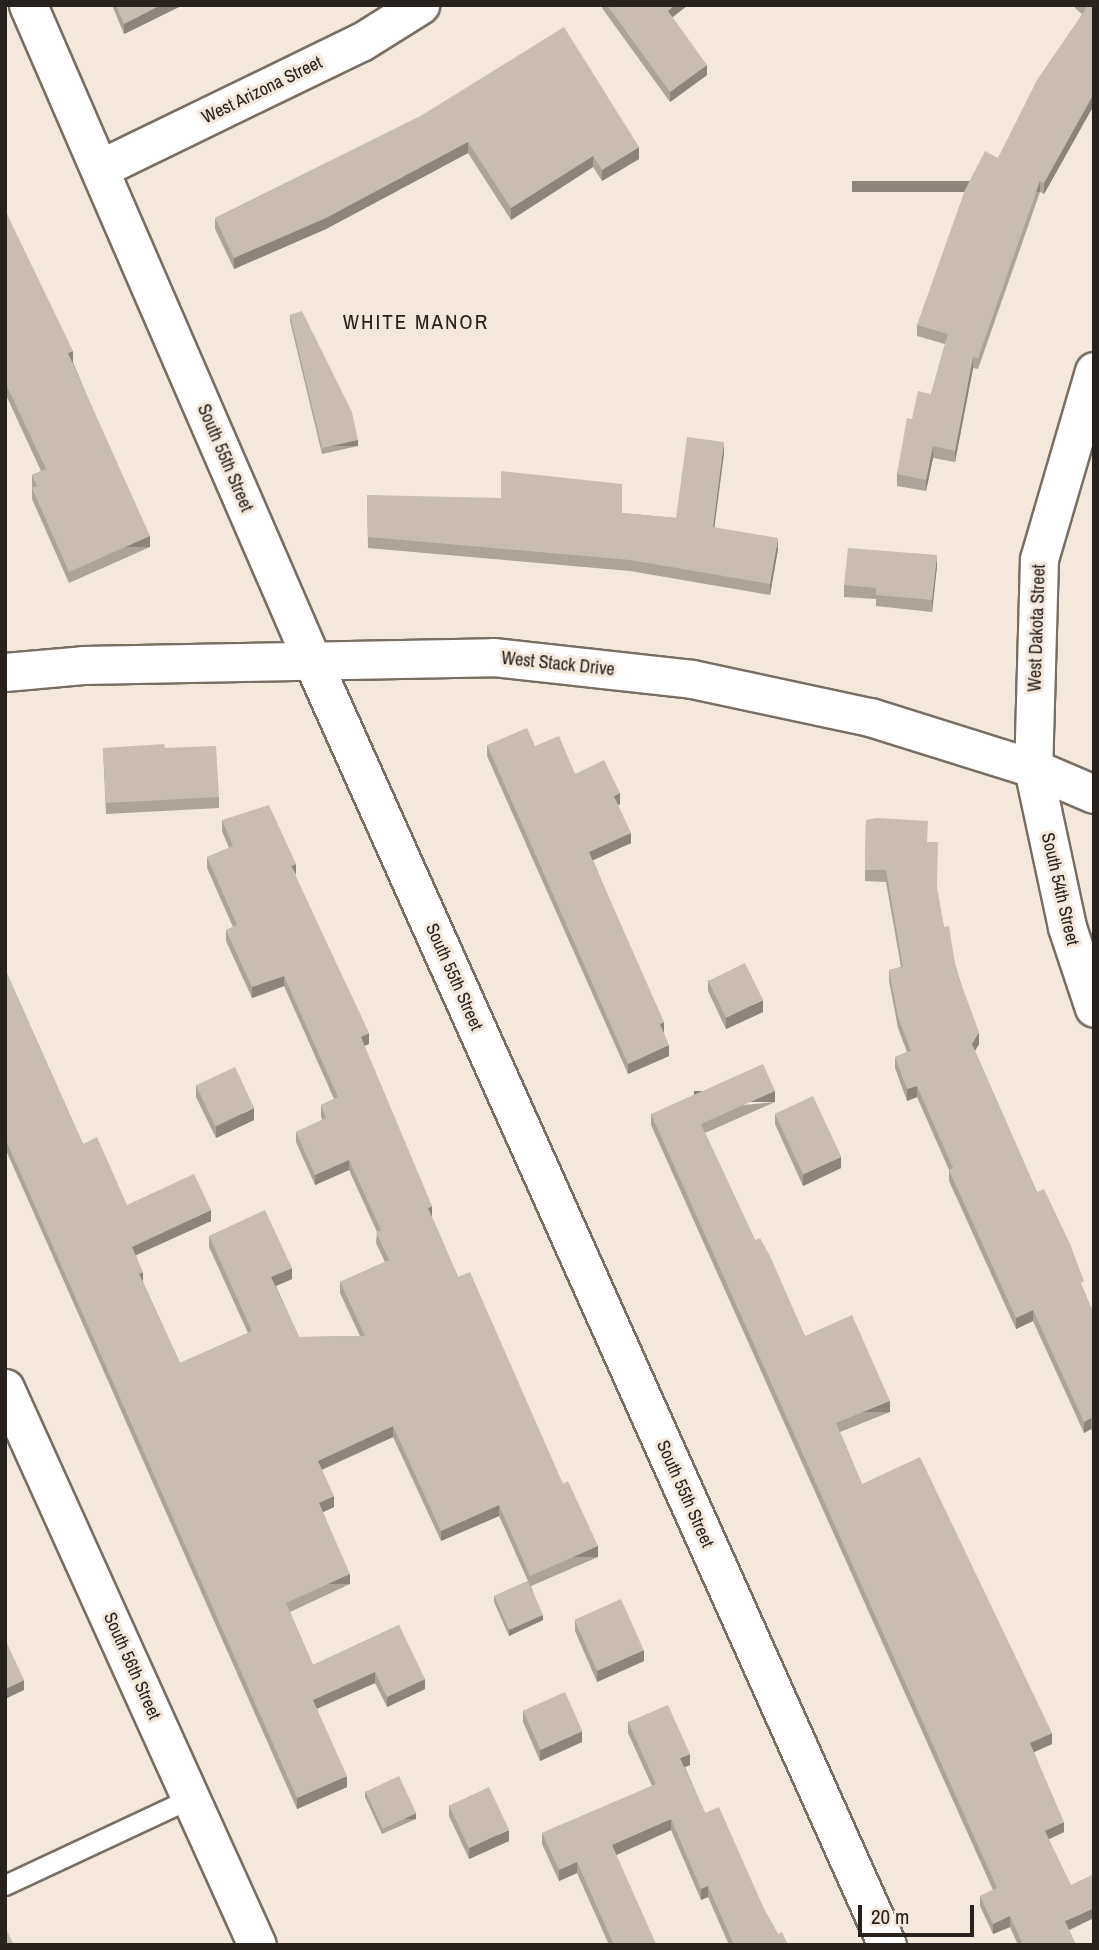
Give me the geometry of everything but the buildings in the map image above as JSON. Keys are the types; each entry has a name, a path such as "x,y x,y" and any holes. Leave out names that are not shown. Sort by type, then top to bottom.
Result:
{"street":[{"name":"South 55th Street","path":"28,5 311,658 887,1945"},
{"name":"West Arizona Street","path":"100,168 361,42 420,5"},
{"name":"West Dakota Street","path":"1033,768 1039,559 1094,371"},
{"name":"West Stack Drive","path":"5,672 83,664 311,658 493,657 692,679 870,716 1033,768 1094,794"},
{"name":"South 54th Street","path":"1033,768 1067,927 1094,1008"},
{"name":"South 56th Street","path":"5,1388 257,1945"}],"lane":[{"path":"5,1885 191,1798"}],"district":[{"name":"WHITE MANOR","path":"416,322"}]}
